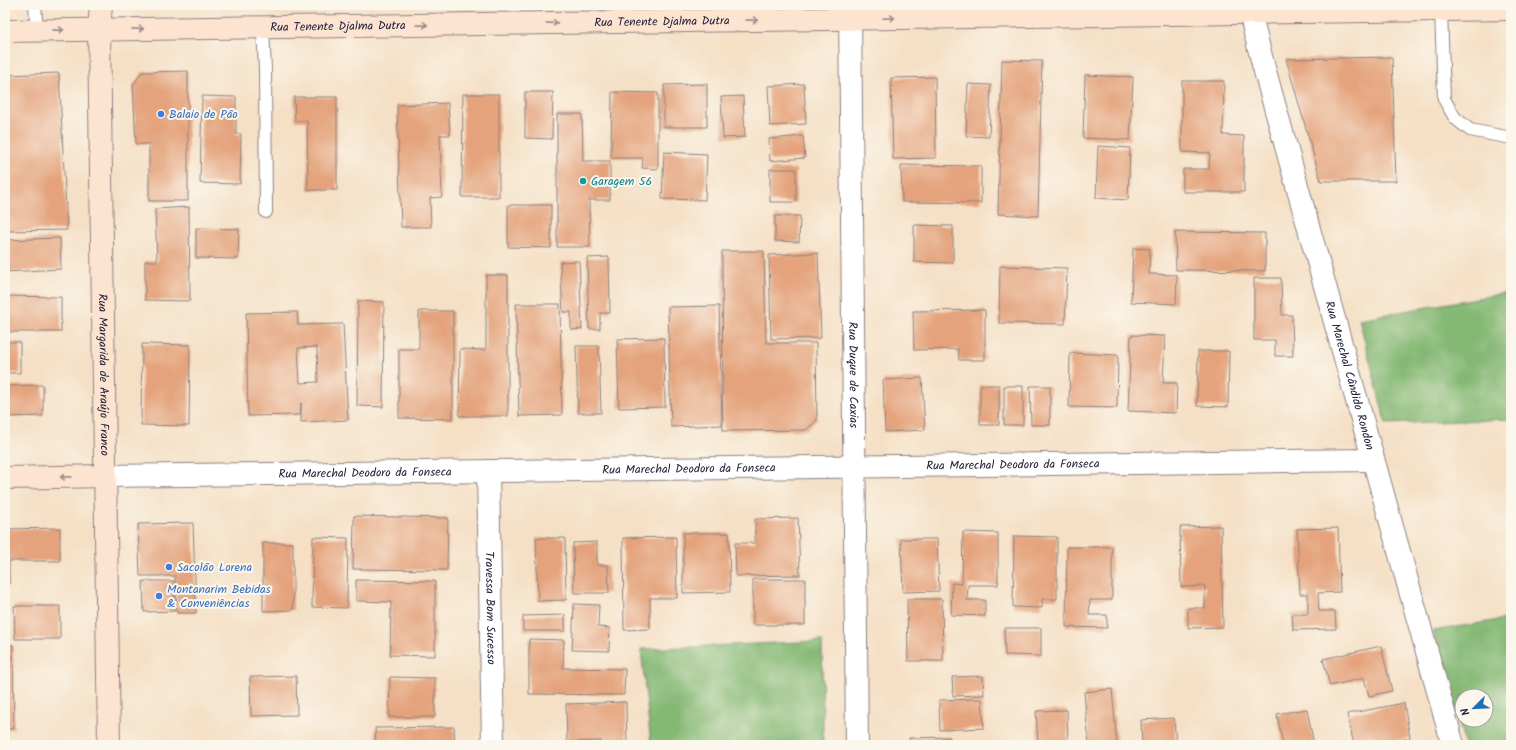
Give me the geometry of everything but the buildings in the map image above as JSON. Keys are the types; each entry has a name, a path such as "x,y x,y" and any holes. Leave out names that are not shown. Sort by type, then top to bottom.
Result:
{"main road":[{"name":"Rua Margarida de Araújo Franco","path":"101,5 100,30 109,745"},
{"name":"Rua Tenente Djalma Dutra","path":"5,31 263,28 850,12 1511,9"},
{"name":"Rua Marechal Deodoro da Fonseca","path":"5,478 106,476"}],"street":[{"name":"Rua Marechal Cândido Rondon","path":"1251,9 1263,64 1453,745"},
{"name":"Rua Duque de Caxias","path":"850,12 857,745"},
{"name":"Rua Marechal Deodoro da Fonseca","path":"106,476 1373,460"},
{"name":"Travessa Bom Sucesso","path":"488,471 493,745"}],"lane":[{"path":"35,5 37,31"},
{"path":"1441,10 1444,99 1455,118 1470,130 1511,138"},
{"path":"263,28 265,70 266,212"}],"green space":[{"path":"1511,292 1511,419 1386,424 1359,319"},
{"path":"1511,618 1511,745 1465,745 1460,728 1494,728 1494,688 1454,688 1454,706 1433,631"},
{"path":"822,641 823,745 651,745 641,649"}],"place":[{"name":"Balaio de Pão","path":"161,114"},
{"name":"Garagem 56","path":"583,181"},
{"name":"Sacolão Lorena","path":"169,567"},
{"name":"Montanarim Bebidas & Conveniências","path":"159,596"}]}
